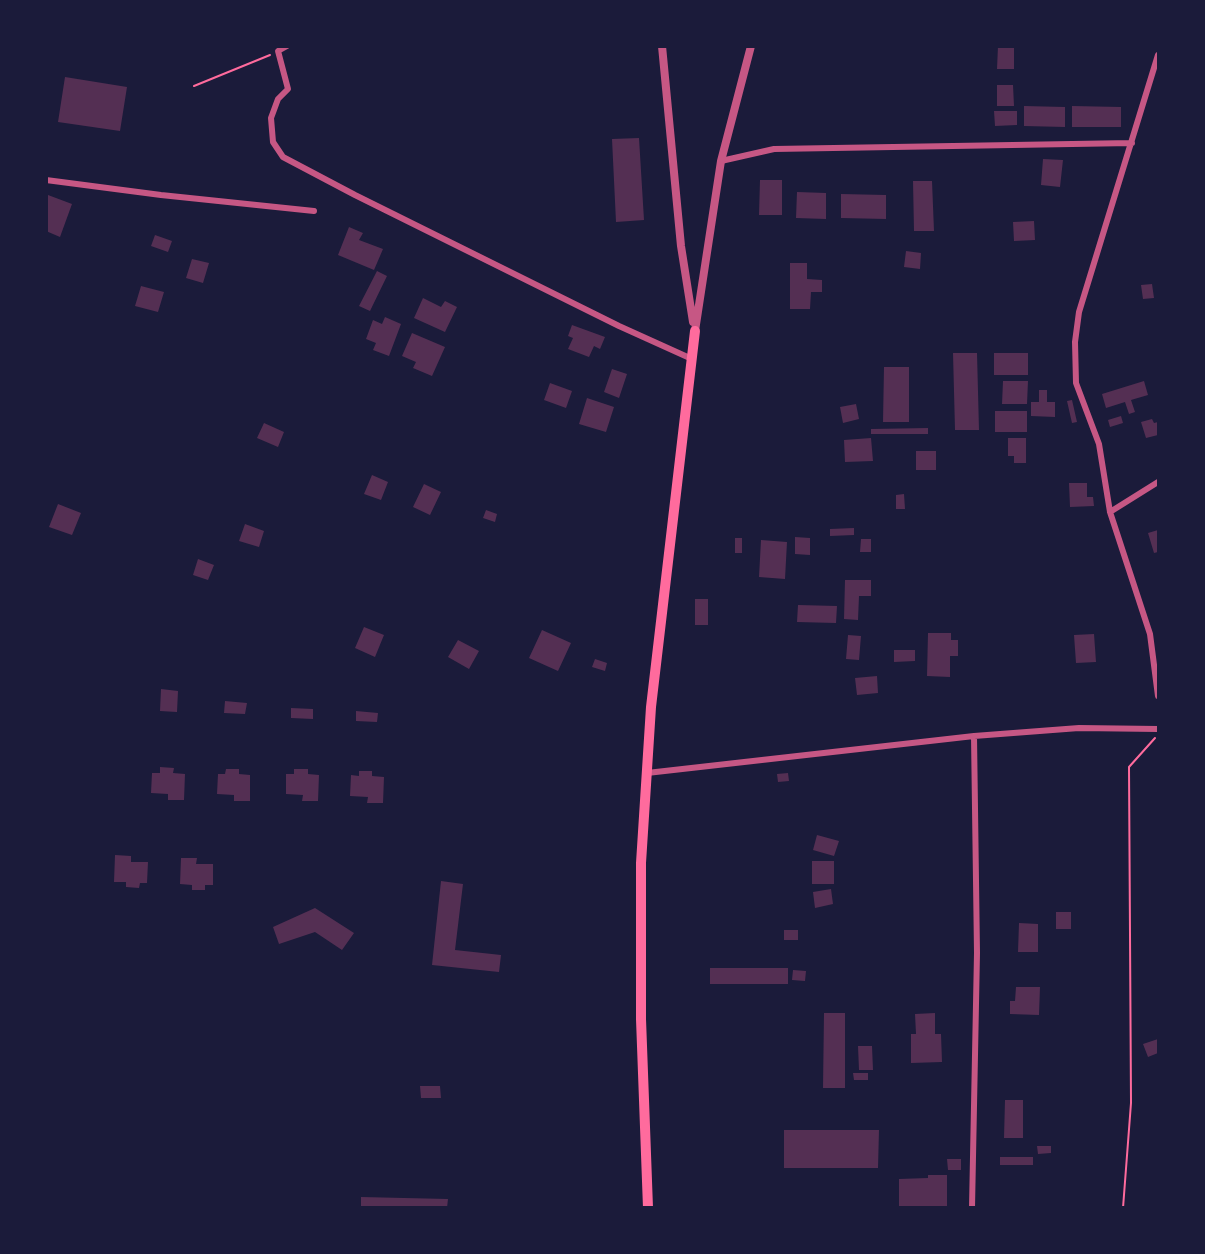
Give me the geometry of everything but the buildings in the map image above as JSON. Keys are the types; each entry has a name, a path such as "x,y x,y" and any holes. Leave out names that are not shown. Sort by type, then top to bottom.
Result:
{"highway":[{"path":"648,1208 641,1019 641,863 652,695 695,331"}],"street":[{"path":"287,46 278,51 288,89 278,99 271,118 273,142 283,157 619,326 693,359"},
{"path":"662,46 681,246 695,331"},
{"path":"695,331 721,161 751,46"},
{"path":"1158,55 1079,312 1075,342 1076,382 1099,444 1110,512 1150,634 1158,696"},
{"path":"721,161 774,148 1132,143"},
{"path":"46,180 160,195 314,211"},
{"path":"1110,512 1158,482"},
{"path":"647,773 974,736 1079,728 1158,729"},
{"path":"972,1208 978,953 974,736"}],"path":[{"path":"194,86 278,51"},
{"path":"1123,1208 1131,1103 1129,767 1158,734"}]}
